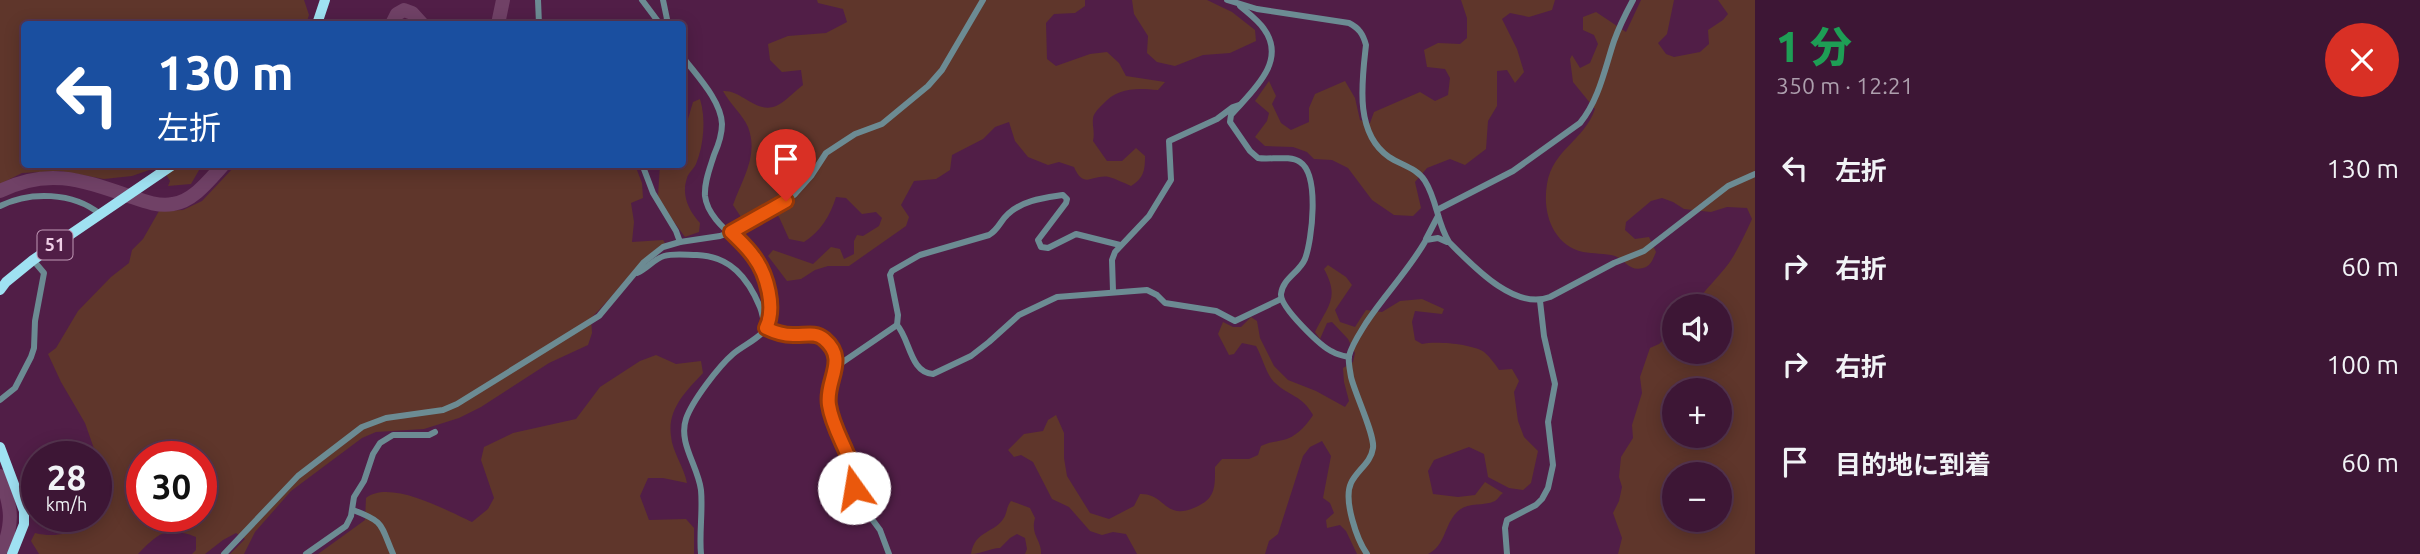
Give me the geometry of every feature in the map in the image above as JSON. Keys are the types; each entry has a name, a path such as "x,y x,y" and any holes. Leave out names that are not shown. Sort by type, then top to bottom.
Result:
{"main road":[{"path":"318,21 325,0"},
{"name":"51","path":"0,290 12,276 33,260 168,168"},
{"path":"0,447 24,511 22,531 12,554"}],"street":[{"path":"538,0 539,21"},
{"path":"642,0 660,21"},
{"path":"663,0 667,19 665,21"},
{"path":"224,554 298,475 362,427 386,418 443,410 457,404 599,316 653,254 663,247 731,232 771,211 794,195 826,153 843,140 882,124 908,104 942,70 983,0"},
{"path":"1227,0 1238,5 1349,23 1356,27 1364,36 1366,45 1362,97 1368,128 1388,156 1422,177 1449,243"},
{"path":"1367,554 1347,494 1352,482 1369,461 1374,442 1355,390 1349,357 1354,342 1388,290 1409,266 1426,240 1437,213 1513,171 1580,123 1588,113 1616,36 1633,0"},
{"path":"1238,5 1263,27 1270,38 1272,48 1268,70 1260,84 1231,115 1230,122 1258,158 1298,160 1304,165 1313,192 1311,238 1305,259 1300,268 1285,281 1281,299 1322,345 1334,353 1349,357"},
{"path":"686,61 711,95 722,124 706,182 705,198 715,216 756,260 764,276 771,316 766,328 727,360 693,405 686,419 684,433 701,489 701,554"},
{"path":"1113,292 1112,260 1120,245 1137,231 1149,216 1171,180 1169,141 1217,120 1233,107 1241,105"},
{"path":"644,168 653,193 676,230 680,242"},
{"path":"1426,240 1438,238 1449,243 1494,285 1540,301 1614,263 1644,251 1728,186 1755,174"},
{"path":"1120,245 1076,233 1048,248 1041,247 1038,240 1043,231 1068,199 1063,195 1032,201 1006,215 998,229 989,235 920,255 892,271 890,275 898,315 897,325 915,362 922,370 933,374 971,356 1019,315 1057,297 1147,290 1165,303 1216,311 1235,321 1281,299"},
{"path":"0,206 13,199 51,196 84,203 100,214"},
{"path":"635,274 649,268 666,255 708,256 724,261 742,275 761,310 766,328"},
{"path":"0,400 15,388 34,348 35,321 44,273 33,260"},
{"path":"1507,554 1507,520 1542,499 1548,488 1553,465 1548,422 1555,384 1544,336 1540,301"},
{"path":"889,554 880,530 860,503 849,458 837,435 831,415 828,390 837,366 897,325"},
{"path":"766,328 793,335 814,334 823,337 831,346 837,366"},
{"path":"306,554 346,526 354,497 380,443 393,435 429,435 435,432"},
{"path":"352,510 377,520 383,527 393,554"}],"shaded area":[{"path":"0,0 304,0 309,15 307,21 21,21 21,168 155,168 132,176 104,179 60,171 22,173 0,184"},
{"path":"817,0 1085,0 1085,6 1075,13 1054,14 1046,23 1047,59 1056,66 1090,54 1107,52 1119,63 1126,76 1165,82 1158,90 1135,89 1114,95 1093,117 1093,141 1107,161 1122,161 1136,148 1145,156 1141,177 1131,186 1109,177 1089,180 1081,178 1074,167 1059,162 1048,165 1028,157 1015,141 1009,122 995,127 983,139 952,155 950,170 936,179 914,181 901,205 909,217 906,226 849,266 828,266 801,279 787,281 768,256 773,250 813,264 831,247 840,249 844,259 854,254 857,235 863,236 879,226 882,218 876,212 862,214 846,198 836,197 824,222 804,242 789,239 779,217 768,205 741,217 733,205 748,167 752,148 746,123 723,91 769,108 779,104 803,85 801,70 782,72 770,60 768,44 788,36 826,33 847,22 843,9 818,3"},
{"path":"1132,0 1207,0 1232,12 1255,30 1256,41 1230,53 1203,55 1175,66 1157,62 1147,53 1148,36 1134,14"},
{"path":"1461,0 1555,0 1552,10 1529,17 1510,13 1502,19 1517,49 1524,72 1515,83 1507,70 1497,71 1497,106 1488,121 1486,149 1465,165 1450,159 1427,168 1415,182 1421,208 1413,216 1394,215 1372,200 1348,168 1332,160 1314,159 1307,152 1293,147 1265,146 1255,137 1267,121 1269,113 1255,101 1269,81 1276,96 1272,104 1281,123 1291,130 1309,122 1309,108 1315,94 1345,81 1355,98 1360,120 1370,123 1374,112 1420,92 1435,101 1448,95 1450,78 1445,69 1427,67 1424,50 1438,43 1460,44 1467,38 1467,18"},
{"path":"1641,0 1674,0 1667,34 1658,43 1666,54 1674,57 1700,52 1709,44 1708,30 1728,14 1718,0 1755,0 1755,554 1618,554 1622,538 1613,513 1622,487 1619,477 1621,457 1633,438 1632,425 1642,393 1640,377 1650,348 1662,341 1662,364 1732,364 1732,294 1703,294 1729,263 1752,219 1747,208 1727,207 1711,212 1684,209 1662,198 1651,201 1626,222 1625,230 1635,239 1649,237 1656,252 1650,264 1638,269 1615,256 1573,248 1557,235 1546,206 1547,184 1555,162 1584,129 1595,109 1573,82 1570,59 1572,55 1580,68 1590,63 1598,44 1594,35 1583,30 1583,17 1596,12 1626,32"},
{"path":"700,99 703,114 702,140 699,157 688,176 685,191 689,208 700,223 699,232 685,237 658,196 660,168 686,168 686,121 693,102"},
{"path":"162,168 200,168 191,184 168,186 170,181"},
{"path":"233,168 636,168 642,183 643,198 631,203 634,222 632,242 663,240 665,243 644,259 591,318 592,333 588,345 549,363 459,418 424,429 376,432 362,438 291,491 255,532 244,554 230,554 245,539 236,533 205,554 192,554 196,550 196,537 178,532 217,532 217,441 126,441 126,532 170,532 157,536 138,554 39,554 31,541 35,533 55,535 68,532 112,532 112,441 91,441 85,423 48,354 56,348 78,311 111,277 129,263 132,250 143,239 159,211 183,210 202,201"},
{"path":"1328,265 1346,277 1352,285 1335,310 1340,322 1355,327 1366,310 1382,312 1400,301 1422,299 1444,309 1442,314 1415,311 1412,322 1415,340 1422,344 1454,344 1478,349 1488,356 1499,370 1512,369 1519,381 1514,392 1518,421 1524,437 1538,451 1531,483 1523,490 1509,488 1488,477 1484,454 1469,447 1434,460 1428,471 1433,494 1458,497 1475,495 1485,482 1503,493 1495,501 1466,506 1457,512 1442,540 1428,554 1357,554 1346,531 1340,525 1327,528 1326,520 1334,513 1330,503 1323,498 1331,456 1322,441 1310,447 1303,456 1278,534 1269,541 1265,554 1137,554 1126,534 1113,532 1102,535 1090,531 1069,507 1052,499 1033,462 1021,455 1014,457 1008,450 1024,434 1043,431 1048,420 1056,415 1064,433 1067,476 1090,513 1109,519 1134,506 1140,494 1156,498 1172,510 1188,510 1200,505 1212,494 1215,467 1222,459 1249,459 1258,455 1261,446 1292,437 1313,415 1300,400 1274,382 1256,346 1242,343 1234,354 1229,355 1218,334 1223,322 1233,327 1241,327 1251,317 1257,321 1260,338 1274,366 1288,380 1345,407 1349,401 1343,368 1353,362 1355,353 1348,339 1332,322 1327,323 1320,339 1315,332 1332,295 1324,269"},
{"path":"656,355 676,364 701,361 703,373 680,401 672,417 671,436 687,483 648,478 640,496 649,520 686,519 694,528 694,554 318,554 365,520 366,498 376,493 404,494 472,522 488,509 494,498 481,460 484,447 513,433 576,419 600,387 640,361"},
{"path":"1011,501 1030,508 1035,518 1034,529 1041,554 1025,554 1025,538 1017,534 1000,548 971,554 977,540 1001,522"}],"waterway":[{"path":"499,21 503,0"},
{"path":"394,21 397,14 404,10 412,13 419,21"},
{"path":"0,191 33,180 63,178 93,184 161,205 173,204 195,194 220,168"},
{"path":"0,476 10,515 1,554"}],"route":[{"path":"786,201 731,232 756,260 764,276 771,316 766,328 781,334 814,334 823,337 831,346 837,366 828,390 828,404 837,435 849,458 854,488"}]}
